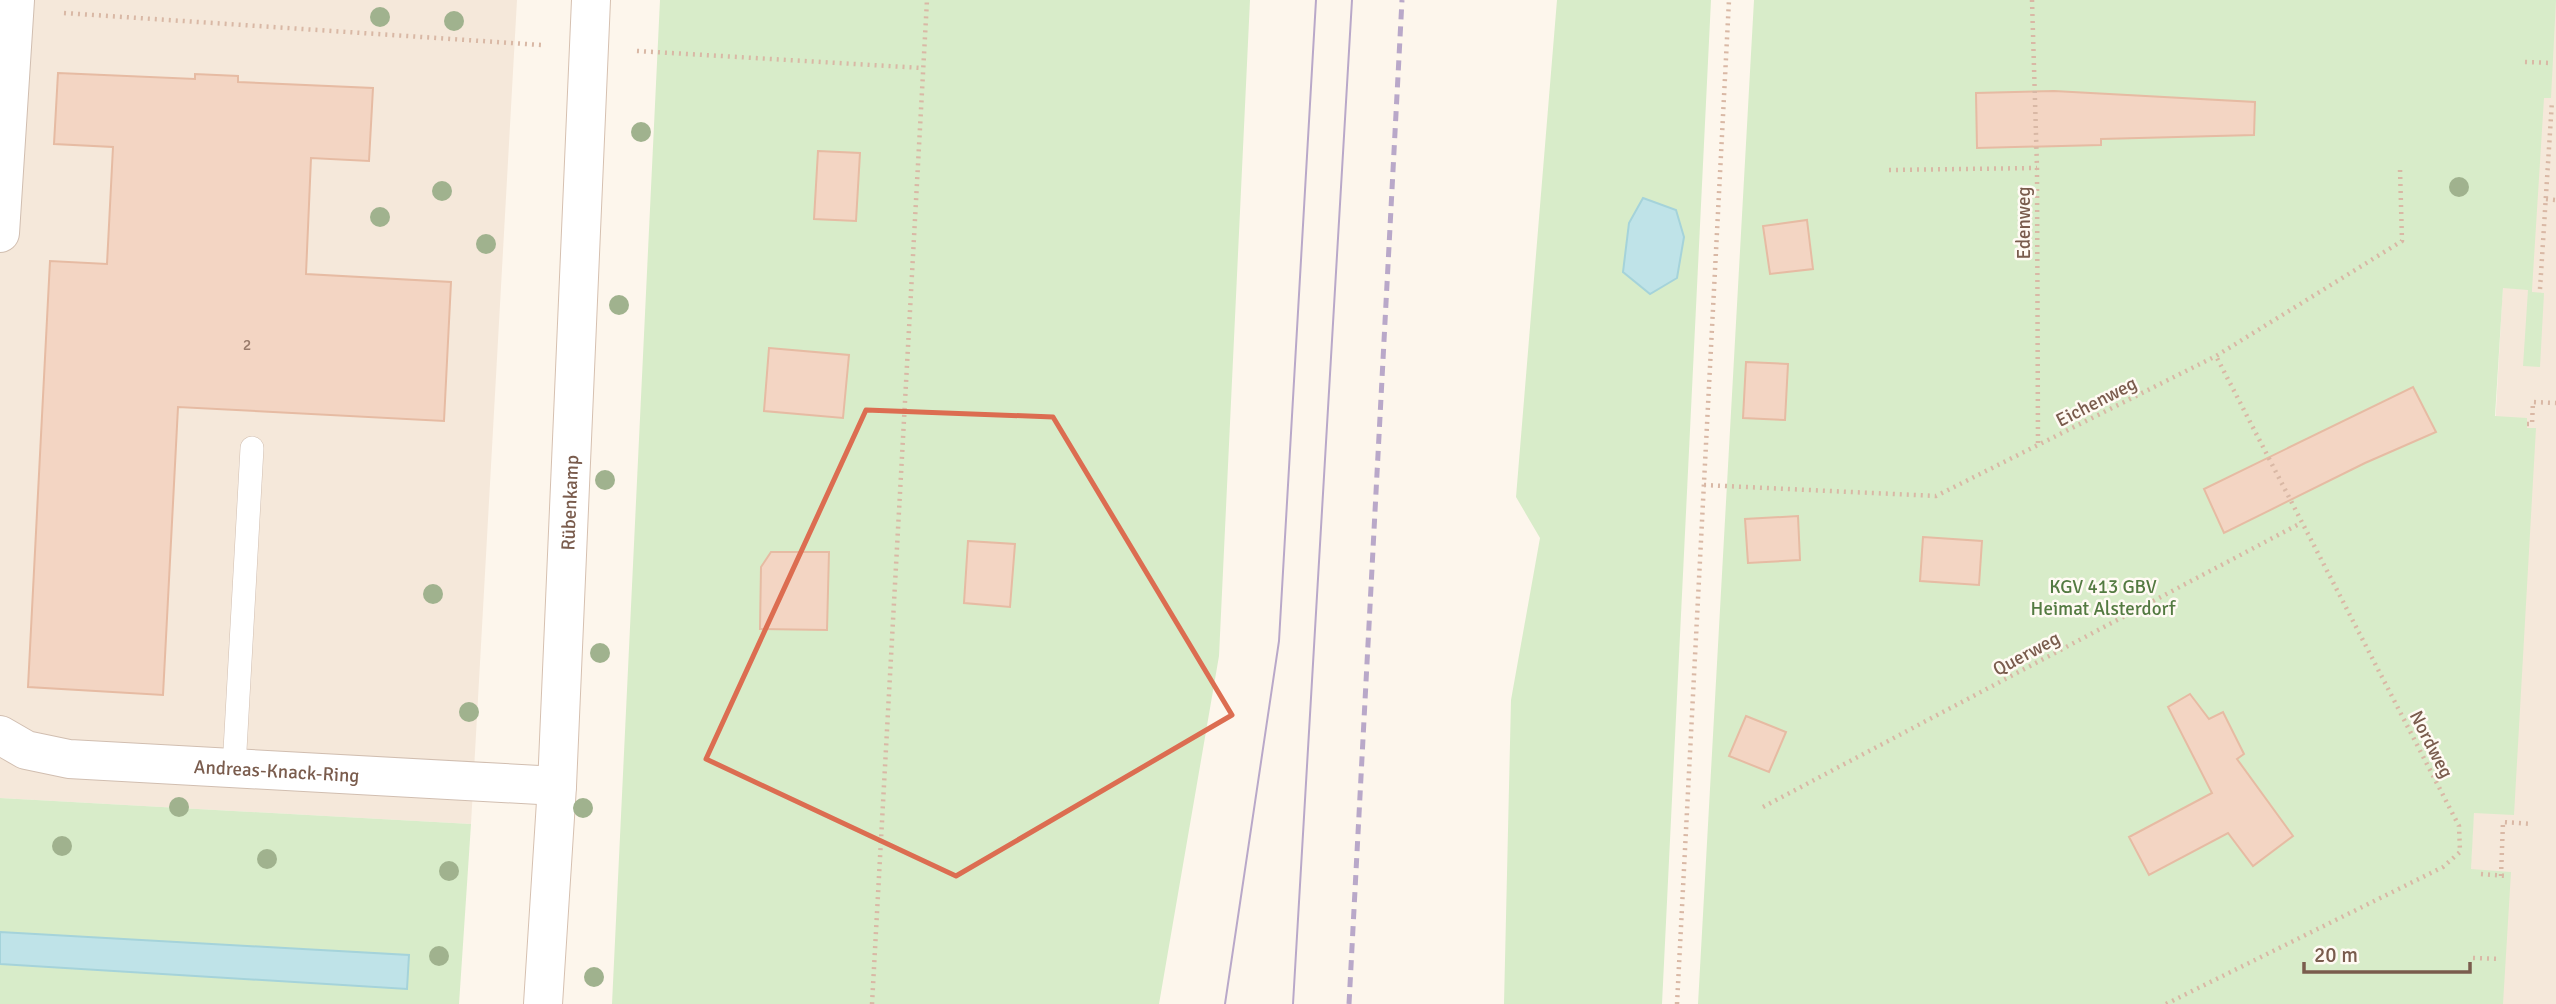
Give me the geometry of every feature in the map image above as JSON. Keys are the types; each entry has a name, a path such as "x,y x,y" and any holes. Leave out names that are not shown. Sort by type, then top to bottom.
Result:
{"street":[{"path":"0,233 15,0"},
{"name":"Rübenkamp","path":"543,1004 557,786 591,0"},
{"name":"Andreas-Knack-Ring","path":"0,735 26,750 69,759 557,786"}],"lane":[{"path":"234,768 252,448"}],"path":[{"path":"872,1004 927,0"},
{"path":"1677,1004 1729,0"},
{"name":"Edenweg","path":"2032,0 2037,168 2038,447"},
{"path":"52,12 922,68"},
{"path":"2528,63 2551,63"},
{"path":"2540,289 2552,101"},
{"path":"1889,170 2037,168"},
{"name":"Eichenweg","path":"1704,485 1936,496 2216,356 2402,242 2400,169"},
{"path":"2546,199 2556,200"},
{"name":"Nordweg","path":"2166,1004 2443,867 2460,852 2459,826 2216,356"},
{"path":"2527,424 2532,424 2533,402 2556,403"},
{"name":"Querweg","path":"1763,807 2301,523"},
{"path":"2481,874 2504,876 2504,822 2532,824"},
{"path":"2477,959 2500,959"}],"highlighted area":[{"path":"866,410 1053,417 1232,715 956,876 706,759"}],"shaded area":[{"path":"0,0 517,0 471,824 0,798"},
{"path":"2556,0 2556,1004 2463,1004 2508,194"}],"green space":[{"path":"660,0 1250,0 1219,656 1159,1004 612,1004"},
{"path":"1557,0 1711,0 1662,1004 1504,1004 1511,700 1540,538 1516,497","holes":["1684,237 1677,278 1650,294"]},
{"name":"KGV 413 GBV Heimat Alsterdorf","path":"1754,0 2556,0 2551,98 2544,98 2532,290 2544,293 2540,367 2523,366 2528,290 2503,288 2495,416 2527,418 2527,428 2536,428 2514,815 2474,813 2471,869 2511,872 2503,1004 1698,1004"},
{"path":"0,798 471,824 459,1004 0,1004"}],"water":[{"path":"1643,198 1676,210 1684,237 1677,278 1650,294 1623,272 1629,223"},
{"path":"0,932 409,955 407,989 0,964"}],"building":[{"path":"58,73 195,79 195,74 238,76 238,82 373,88 369,161 311,158 306,274 451,282 444,421 178,407 163,695 28,687 50,261 107,264 113,147 54,144"},
{"path":"2054,91 2255,102 2254,135 2101,139 2101,145 1977,148 1976,93"},
{"path":"818,151 860,153 856,221 814,219"},
{"path":"1807,220 1813,269 1770,274 1763,226"},
{"path":"769,348 849,355 843,418 764,411"},
{"path":"1746,362 1788,364 1785,420 1743,418"},
{"path":"2413,387 2436,432 2365,463 2224,533 2204,489"},
{"path":"1798,516 1800,560 1748,563 1745,519"},
{"path":"1923,537 1982,541 1979,585 1920,581"},
{"path":"968,541 1015,544 1010,607 964,603"},
{"path":"771,552 829,552 827,630 760,629 761,567"},
{"path":"2190,694 2209,719 2223,712 2244,754 2237,759 2293,836 2253,866 2228,833 2149,875 2129,837 2212,793 2168,707"},
{"path":"1746,716 1786,732 1769,772 1729,756"}],"tram line":[{"path":"1225,1004 1279,641 1316,0"},
{"path":"1293,1004 1352,0"}],"railway":[{"path":"1349,1004 1402,0"}]}
